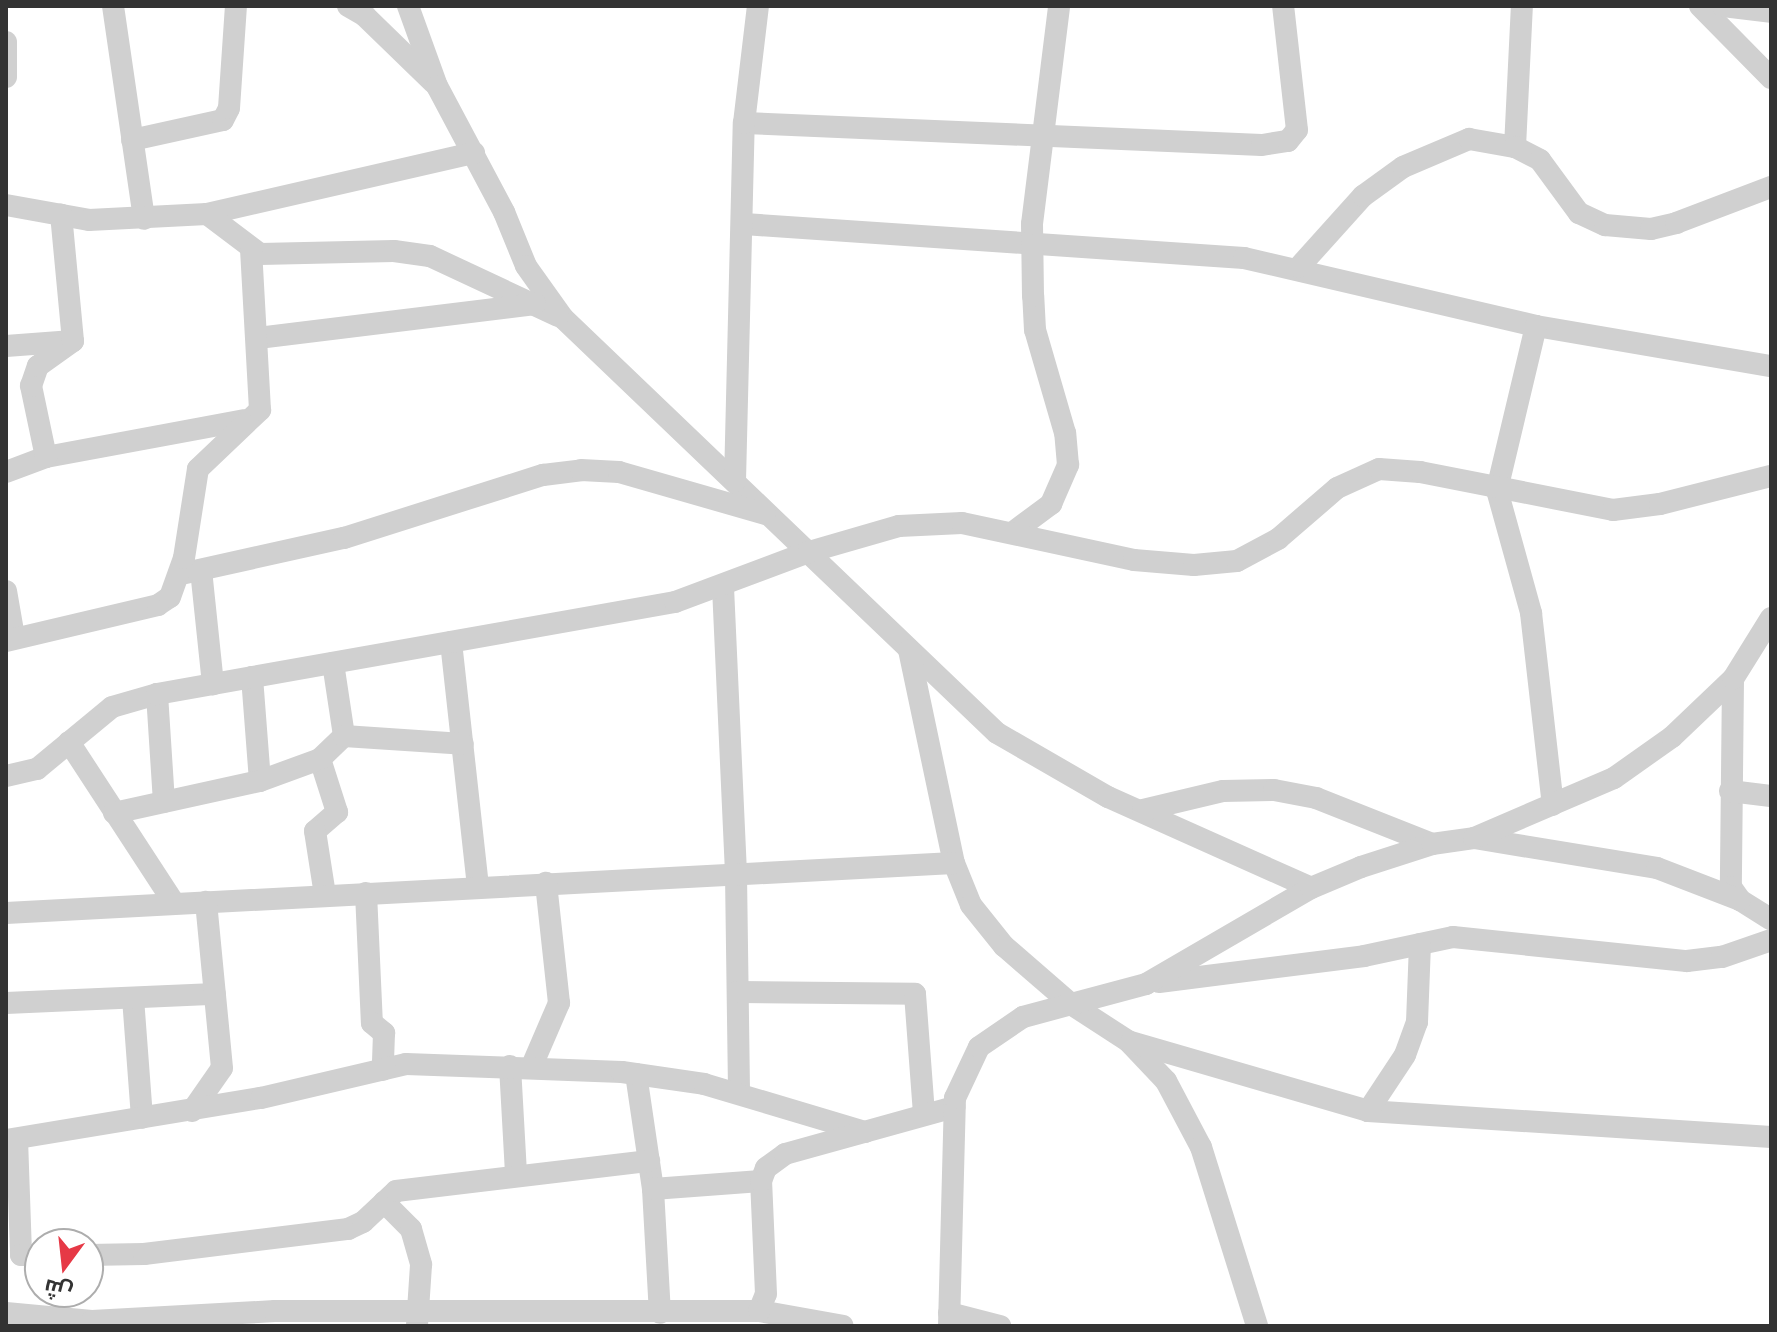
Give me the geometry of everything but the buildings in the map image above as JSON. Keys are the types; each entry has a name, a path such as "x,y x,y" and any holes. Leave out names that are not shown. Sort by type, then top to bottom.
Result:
{"street":[{"path":"113,6 144,219"},
{"path":"132,140 223,120 229,108 236,6"},
{"path":"348,6 365,16 437,86"},
{"path":"408,6 437,86 474,153 526,266 563,318 997,733 1046,766 1143,810 1211,847 1311,888"},
{"path":"735,481 744,224 744,123 758,6"},
{"path":"1012,533 1051,504 1068,465 1065,433 1035,330 1034,246 1042,133 1059,6"},
{"path":"744,123 1042,133 1262,145 1288,141 1297,130 1283,6"},
{"path":"1515,147 1522,6"},
{"path":"1700,6 1771,78"},
{"path":"1723,6 1771,12"},
{"path":"6,42 6,77"},
{"path":"1299,267 1363,196 1403,167 1469,139 1515,147 1540,160 1579,213 1605,225 1651,229 1676,223 1771,187"},
{"path":"6,205 61,215 144,219 207,214 474,153"},
{"path":"207,214 251,249 280,256 394,251 430,256 563,318"},
{"path":"61,215 73,341"},
{"path":"744,224 1034,246 1165,251 1299,267 1536,326 1771,366"},
{"path":"213,684 191,572 198,469 260,410 262,396 251,249"},
{"path":"258,338 535,304"},
{"path":"1536,326 1497,490 1531,613 1553,805"},
{"path":"6,346 73,341"},
{"path":"46,457 31,386 38,366 73,341"},
{"path":"6,472 46,457 251,419"},
{"path":"6,776 37,769 112,707 157,694 675,602 723,587 809,552 899,526 962,523 1134,560 1194,565 1237,561 1278,539 1337,488 1379,469 1420,472 1497,490 1613,510 1660,504 1771,476"},
{"path":"6,591 10,639 158,605 170,597 191,572 344,538 543,475 581,470 619,472 770,515"},
{"path":"723,587 736,875 739,1092"},
{"path":"1146,984 1311,888 1432,844 1474,838 1614,778 1672,737 1733,679 1771,618"},
{"path":"451,642 478,887"},
{"path":"909,650 954,863 971,905 1004,946 1071,1004 1128,1041 1166,1081 1201,1147 1257,1326"},
{"path":"333,663 344,736"},
{"path":"252,677 260,781"},
{"path":"1733,679 1728,862 1731,887 1740,900"},
{"path":"157,694 164,802"},
{"path":"114,813 260,781 320,759 344,736 463,744"},
{"path":"69,742 174,903"},
{"path":"320,759 337,812 315,831 325,895"},
{"path":"1143,810 1223,791 1274,790 1316,798 1432,844"},
{"path":"1730,791 1771,796"},
{"path":"1474,838 1657,868 1740,900 1771,919"},
{"path":"6,913 954,863"},
{"path":"516,1175 521,1067 559,1003 546,883"},
{"path":"366,893 372,1023 384,1033 383,1070"},
{"path":"192,1111 222,1068 206,902"},
{"path":"1000,1326 949,1319 955,1107 965,1070 979,1047 1023,1017 1146,984 1364,956 1453,937 1521,940 1625,958 1687,961 1722,957 1771,940"},
{"path":"1368,1111 1405,1055 1417,1022 1420,944"},
{"path":"738,992 915,994 924,1115"},
{"path":"6,1003 215,994"},
{"path":"133,998 142,1118"},
{"path":"1128,1041 1368,1111 1771,1137"},
{"path":"24,1255 21,1255 11,1139 192,1111 406,1064 636,1074 739,1092 865,1132"},
{"path":"636,1074 653,1189 660,1313"},
{"path":"759,1311 766,1294 761,1181 766,1168 785,1154 955,1107"},
{"path":"104,1255 144,1254 348,1229 396,1191 649,1161"},
{"path":"653,1189 761,1181"},
{"path":"384,1202 411,1229 421,1265 417,1318"},
{"path":"6,1313 92,1321 626,1319 660,1313 705,1320 759,1311 796,1324 843,1326"}]}
